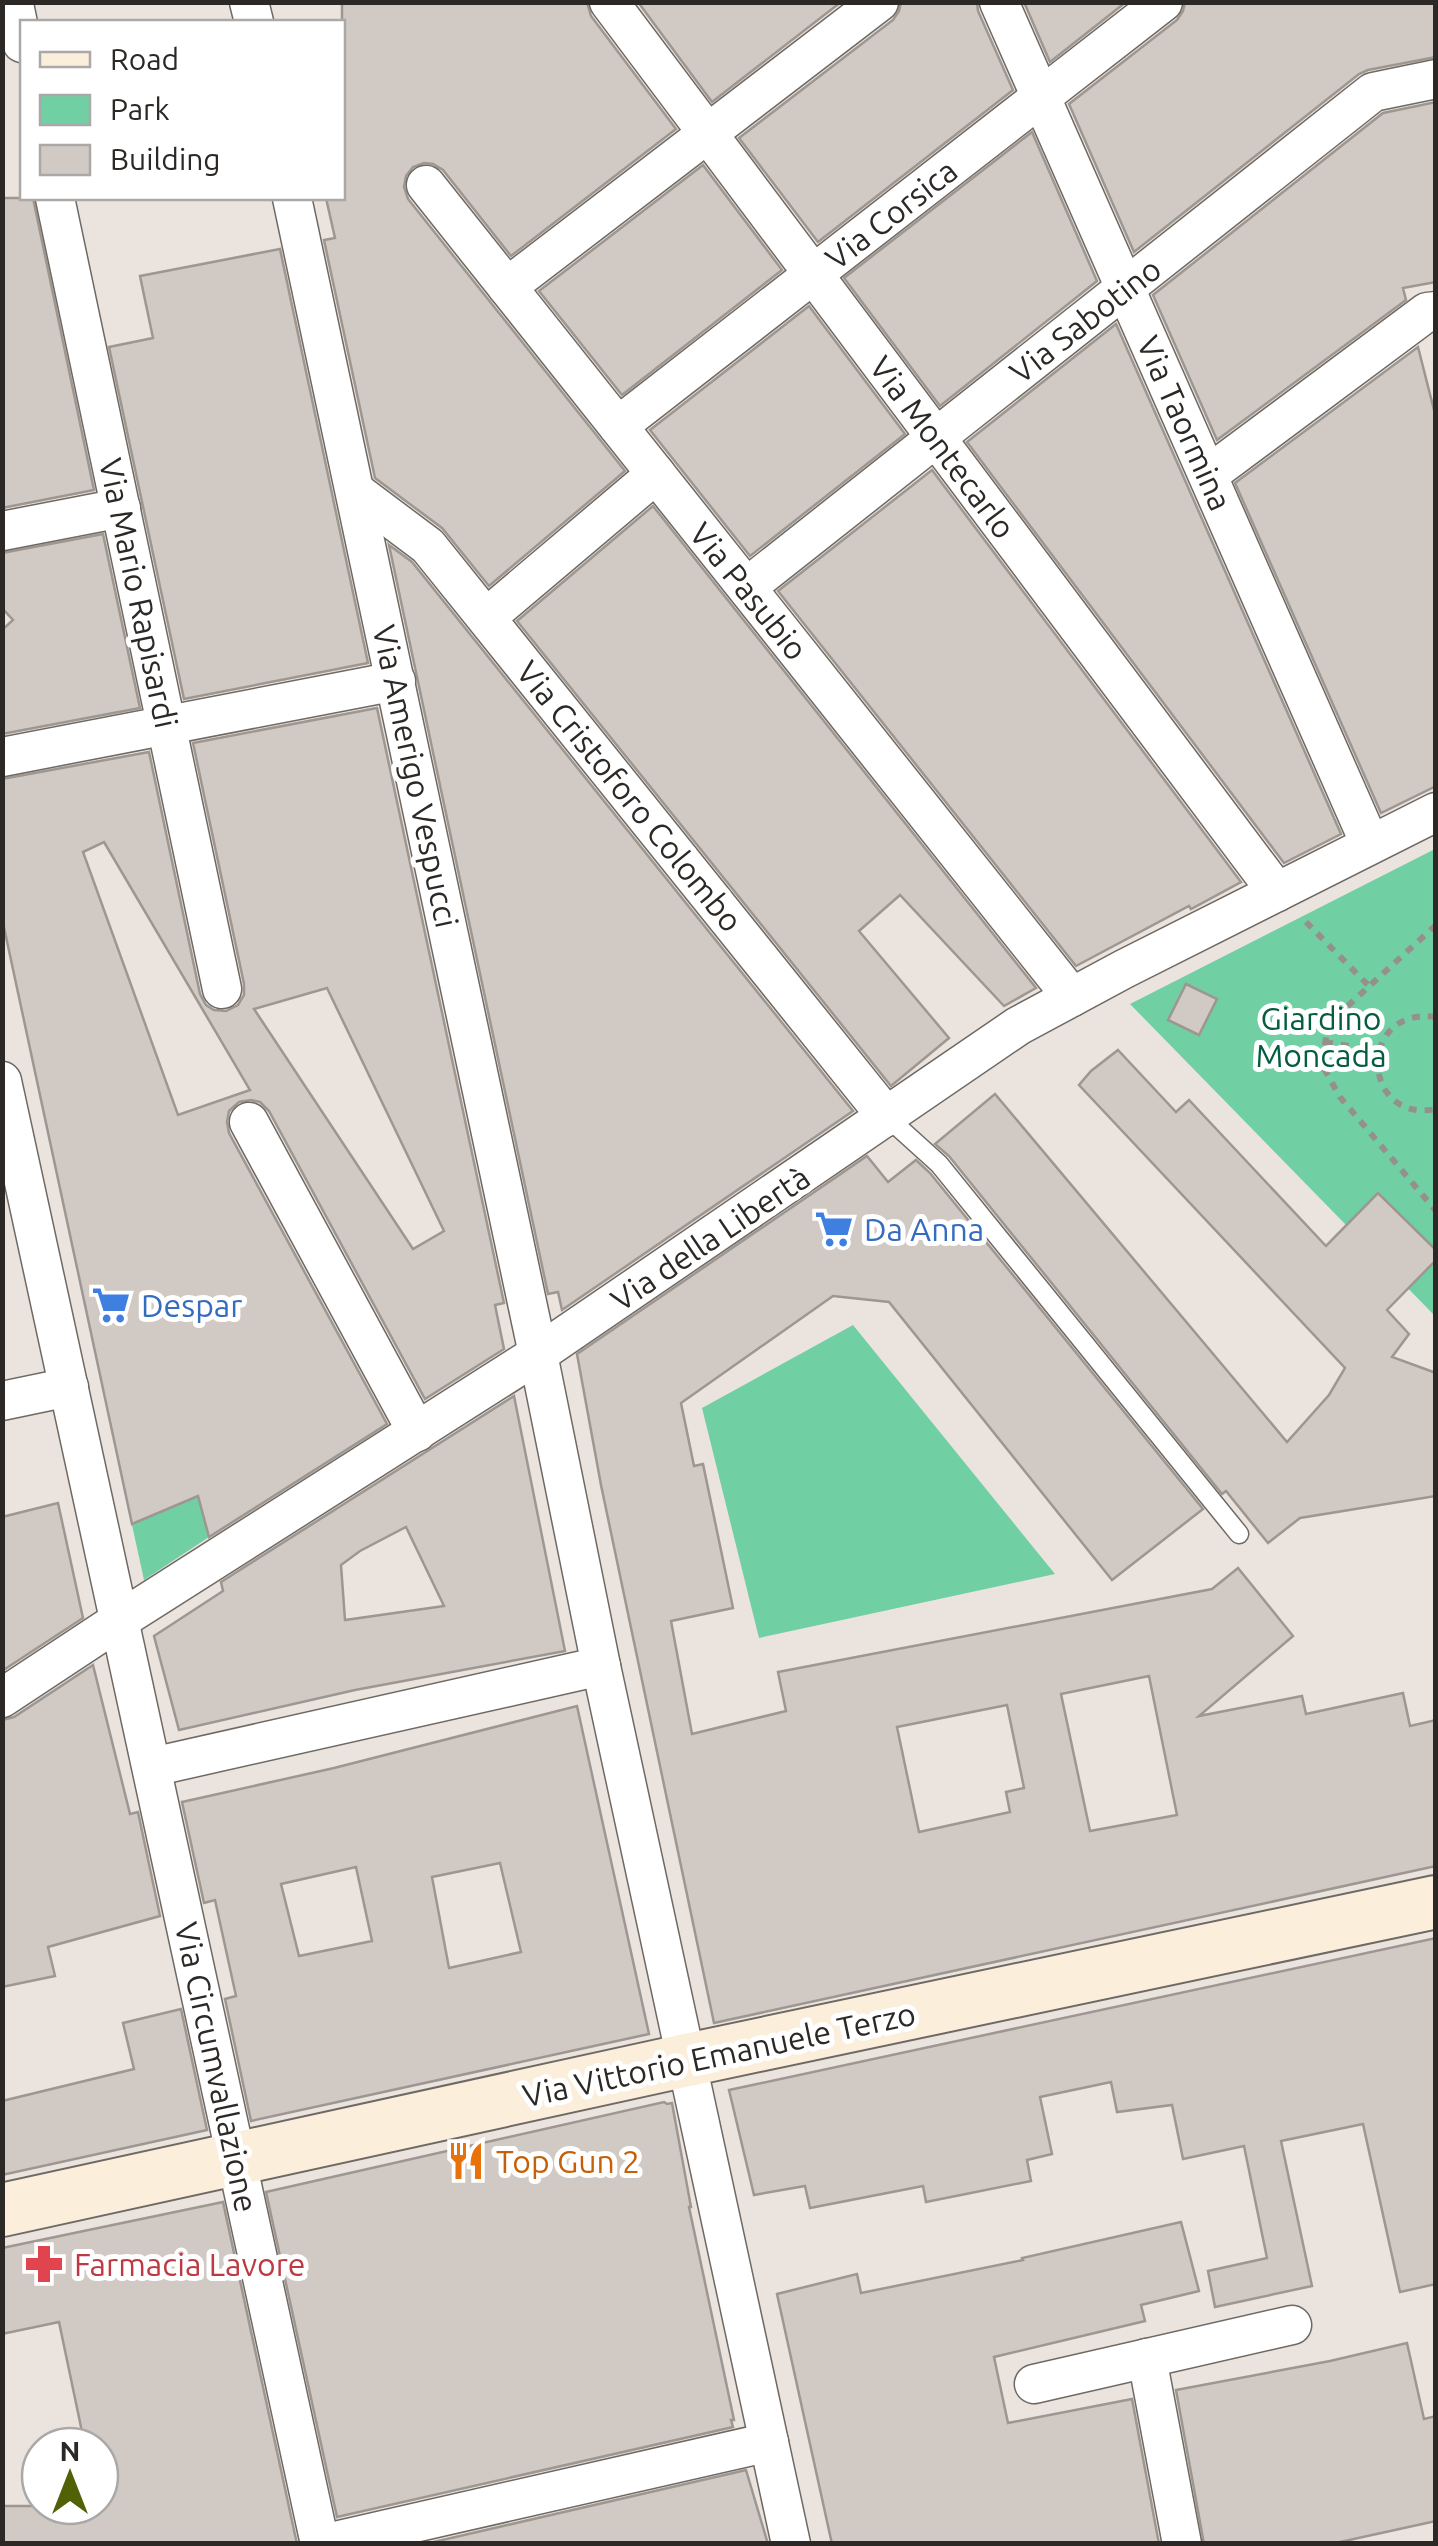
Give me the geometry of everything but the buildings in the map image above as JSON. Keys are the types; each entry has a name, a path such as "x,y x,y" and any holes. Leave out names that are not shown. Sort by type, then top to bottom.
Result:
{"street":[{"name":"Via Montecarlo","path":"609,2 1277,892"},
{"path":"507,288 879,2"},
{"name":"Via Taormina","path":"1000,2 1370,844"},
{"name":"Via Corsica","path":"618,426 1163,2"},
{"path":"12,5 20,35"},
{"name":"Via Sabotino","path":"746,587 1372,92 1436,80"},
{"name":"Via Pasubio","path":"426,185 1072,997"},
{"name":"Via Mario Rapisardi","path":"55,200 222,989"},
{"name":"Via Amerigo Vespucci","path":"292,200 538,1354"},
{"path":"1208,475 1427,312 1436,310"},
{"path":"487,617 656,474"},
{"name":"Via Cristoforo Colombo","path":"356,492 428,546 888,1117"},
{"path":"2,531 121,508"},
{"path":"2,758 396,681"},
{"name":"Via della Libertà","path":"2,1698 538,1354 1018,1026 1436,812"},
{"name":"Via Circumvallazione","path":"3,1084 321,2544"},
{"path":"249,1122 417,1432"},
{"path":"538,1354 790,2544"},
{"path":"2,1401 70,1387"},
{"path":"152,1767 602,1666"},
{"name":"Via Vittorio Emanuele Terzo","path":"2,2210 1436,1902"},
{"path":"1034,2384 1292,2325"},
{"path":"1146,2358 1182,2544"},
{"path":"321,2544 769,2442"}],"lane":[{"path":"888,1117 939,1164 1239,1534"}],"path":[{"path":"1277,892 1368,985"},
{"path":"1436,925 1328,1024 1322,1065 1340,1098 1436,1210"},
{"path":"1436,1017 1418,1016 1392,1027 1376,1064 1378,1077 1392,1098 1415,1110 1436,1108"},
{"path":"1325,1042 1378,1052"}],"green space":[{"name":"Giardino Moncada","path":"1435,849 1435,1316 1130,1004"},
{"path":"853,1325 1055,1574 759,1638 702,1408"},
{"path":"198,1496 209,1537 144,1580 132,1525"}],"place":[{"name":"Da Anna","path":"834,1229"},
{"name":"Despar","path":"111,1305"},
{"name":"Top Gun 2","path":"466,2161"},
{"name":"Farmacia Lavore","path":"44,2264"}]}
